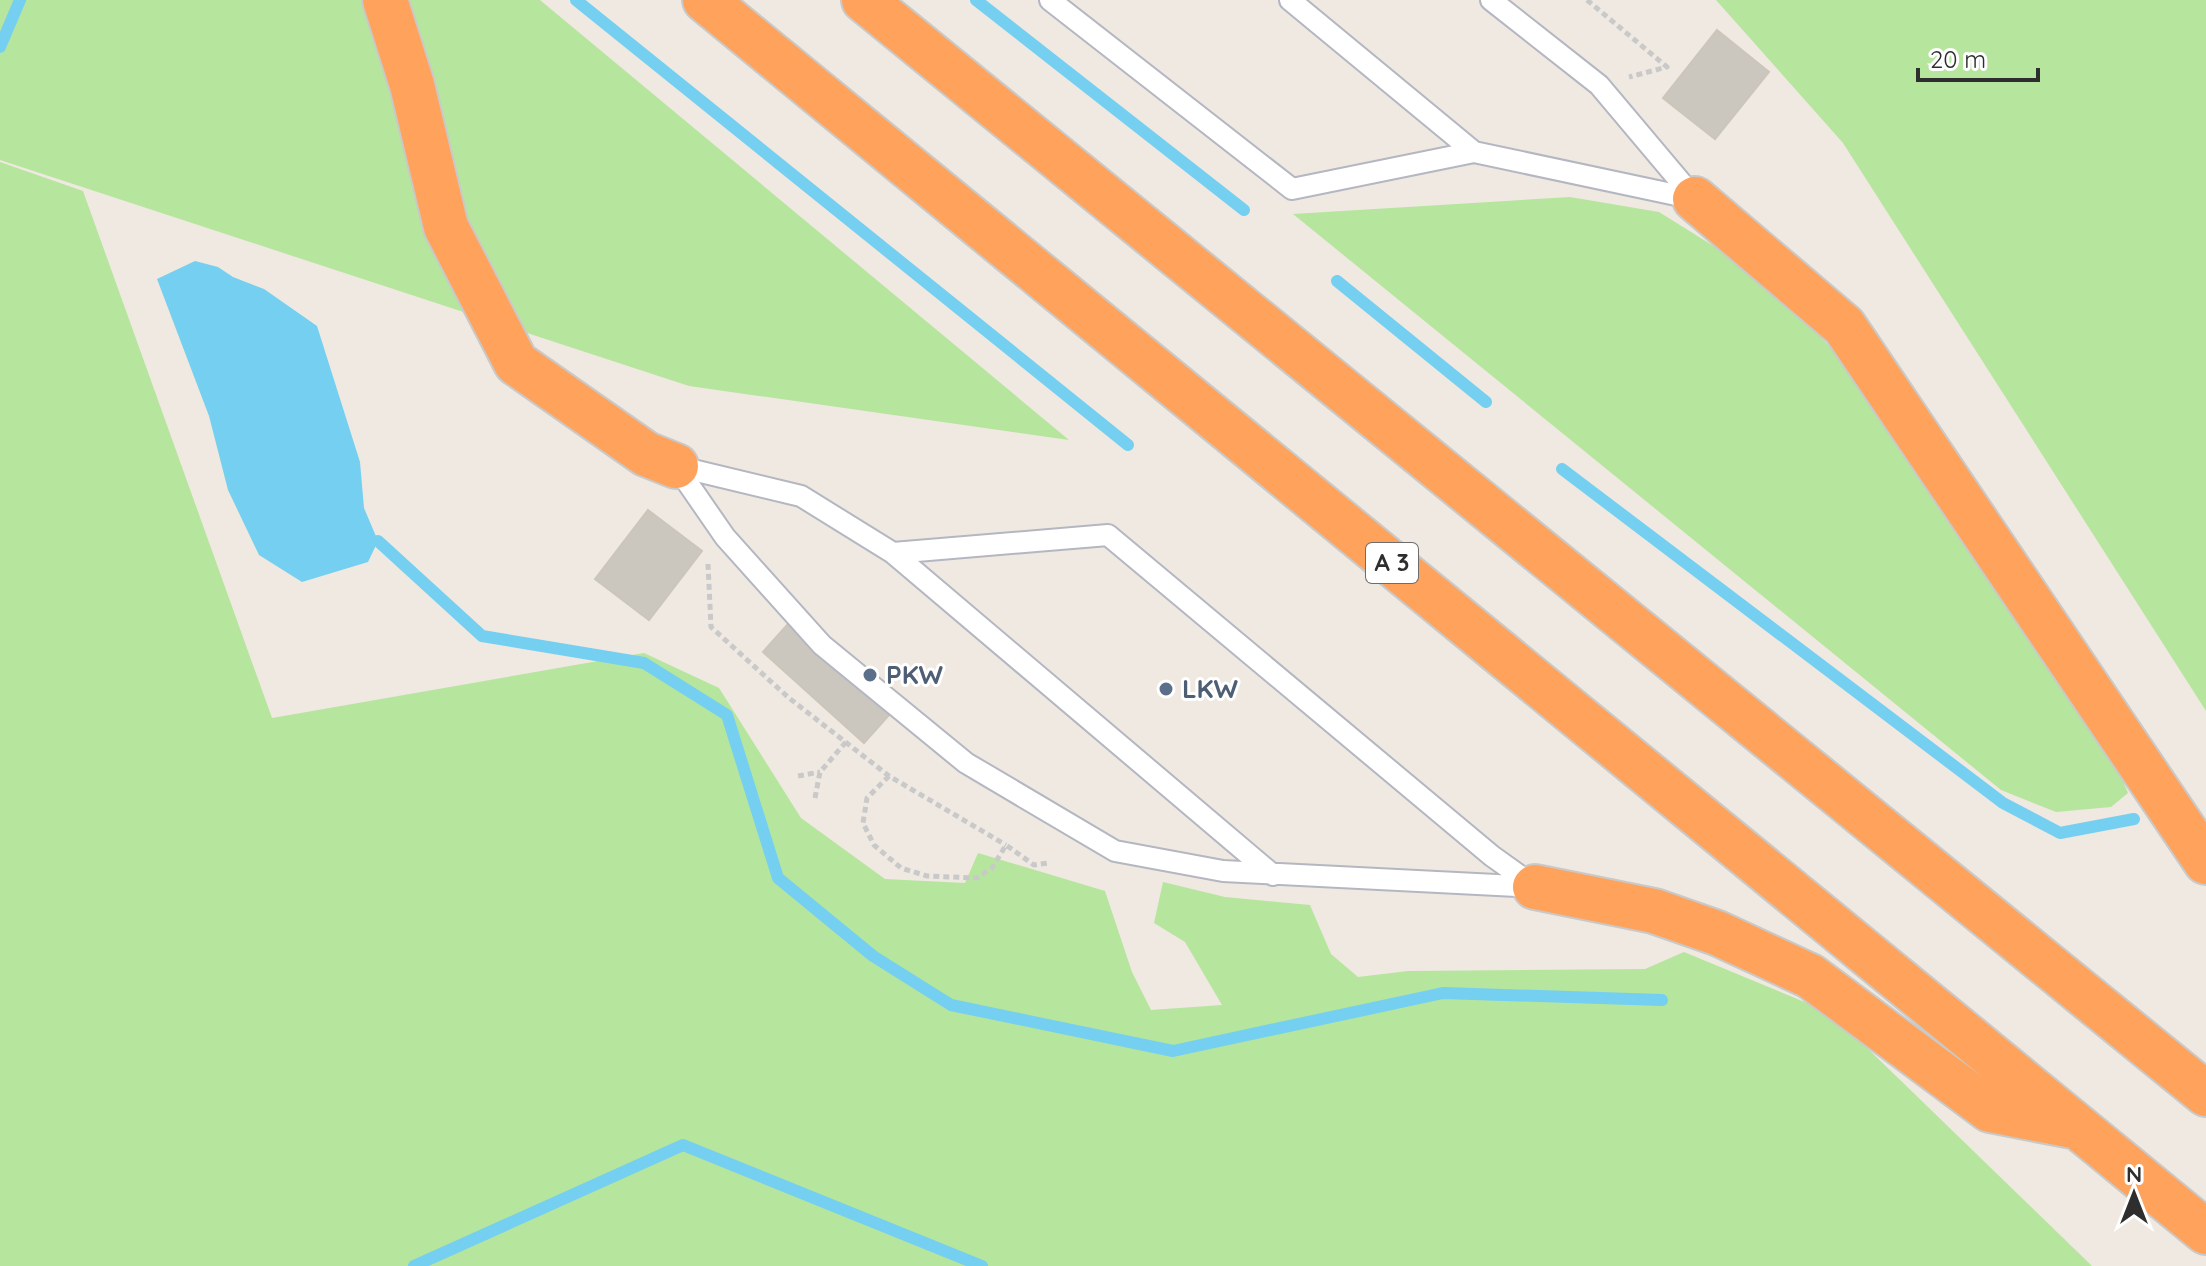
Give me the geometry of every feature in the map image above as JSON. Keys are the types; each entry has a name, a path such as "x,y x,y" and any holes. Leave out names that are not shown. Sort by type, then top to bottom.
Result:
{"highway":[{"path":"385,0 412,85 446,227 516,363 646,454 676,466"},
{"name":"A 3","path":"705,0 2206,1232"},
{"path":"864,0 2206,1094"},
{"path":"1695,199 1844,326 2206,862"},
{"path":"1535,887 1654,911 1717,933 1810,976 1990,1110 2078,1127"}],"lane":[{"path":"1050,0 1292,189 1474,152 1695,199"},
{"path":"1290,0 1474,152"},
{"path":"1491,0 1599,85 1695,199"},
{"path":"676,466 721,530 822,645 966,763 1115,851 1223,871 1535,887"},
{"path":"676,466 801,496 893,553 1273,875"},
{"path":"893,553 1108,535 1492,856 1535,887"}],"path":[{"path":"1587,0 1667,67 1599,85"},
{"path":"721,530 707,538 711,627 789,698 889,776 1034,865 1048,863"},
{"path":"815,798 820,772 846,742"},
{"path":"798,776 820,772"},
{"path":"889,776 867,798 863,823 874,845 901,868 927,876 977,878 992,868 1006,845"}],"green space":[{"path":"0,0 540,0 1069,440 689,386 0,160"},
{"path":"1716,0 2206,0 2206,711 1843,143"},
{"path":"0,162 83,191 272,718 644,653 719,688 801,818 885,879 965,883 978,853 1105,891 1132,972 1151,1010 1222,1005 1185,942 1154,923 1163,882 1225,897 1310,905 1331,954 1358,977 1408,971 1645,969 1684,952 1831,1013 2092,1266 0,1266"},
{"path":"1570,197 1659,212 1752,270 1813,328 1855,376 2116,764 2128,793 2111,807 2056,812 2001,790 1293,214"}],"water":[{"path":"195,261 218,267 233,277 264,289 317,326 360,462 364,508 378,541 368,562 302,582 259,555 228,490 209,416 157,279"}],"building":[{"path":"1717,30 1769,72 1715,139 1663,98"},
{"path":"648,510 702,551 649,620 595,579"},
{"path":"788,624 889,715 864,743 763,652"}],"waterway":[{"path":"0,47 20,0"},
{"path":"576,0 1128,445"},
{"path":"976,0 1244,210"},
{"path":"1337,281 1486,402"},
{"path":"1562,469 2003,803 2060,833 2134,819"},
{"path":"378,541 482,636 644,663 727,715 778,878 873,956 951,1005 1173,1051 1443,993 1662,1000"},
{"path":"414,1266 683,1145 982,1266"}],"place":[{"name":"PKW","path":"870,675"},
{"name":"LKW","path":"1166,689"}]}
